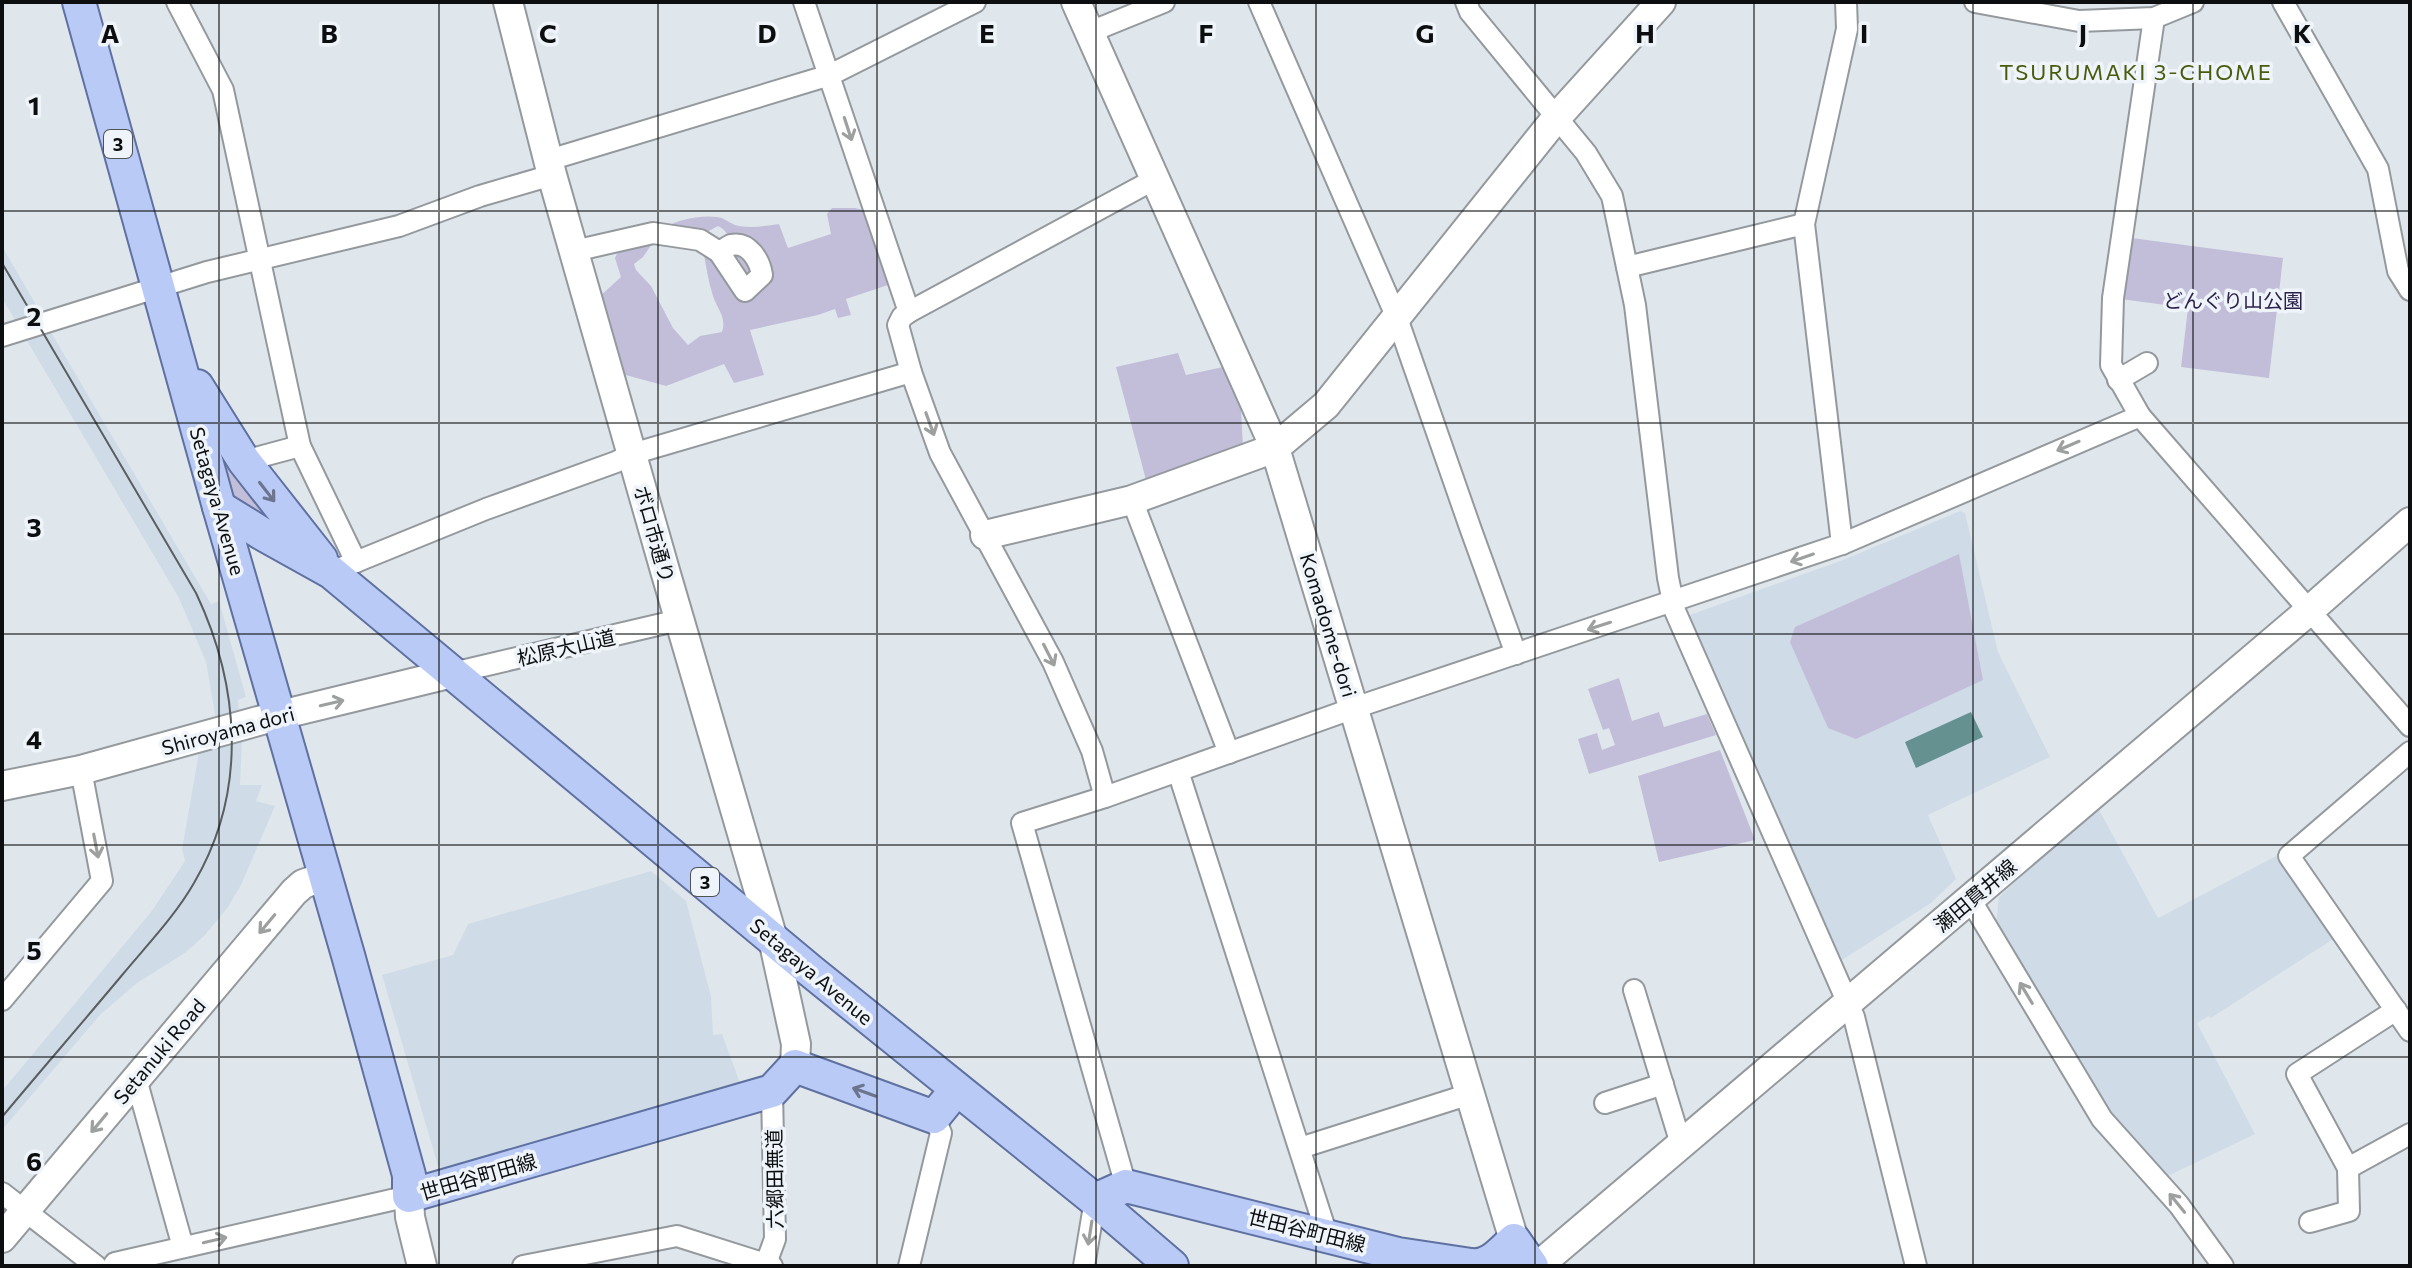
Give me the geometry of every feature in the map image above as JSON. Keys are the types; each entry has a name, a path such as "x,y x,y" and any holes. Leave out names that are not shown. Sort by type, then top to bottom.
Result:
{"main road":[{"name":"3","path":"79,2 158,287"},
{"name":"Setagaya Avenue","path":"158,287 280,715"},
{"path":"178,356 244,461 343,567"},
{"name":"3","path":"219,507 343,567 453,673"},
{"name":"Setagaya Avenue","path":"453,673 1172,1266"},
{"name":"世田谷町田線","path":"280,715 409,1175 409,1196 772,1091"},
{"path":"772,1091 795,1066 934,1117 956,1090"},
{"path":"1095,1200 1126,1186"},
{"name":"世田谷町田線","path":"1126,1186 1327,1235 1399,1260 1479,1266 1492,1261 1528,1257"}],"street":[{"path":"177,2 223,90 300,446 343,567 632,454 911,372"},
{"name":"ボロ市通り","path":"508,2 550,167 773,939 796,1044 795,1066"},
{"path":"804,2 909,312"},
{"path":"2,336 259,258 399,226 550,167 830,75 975,2"},
{"name":"Komadome-dori","path":"1076,2 1275,448 1470,1094 1528,1257"},
{"path":"1090,32 1164,2"},
{"path":"1259,2 1397,318 1516,654"},
{"path":"1466,2 1470,12 1586,153 1612,196 1635,305 1668,578 1675,611 1849,1003 1916,1266"},
{"path":"1842,544 1804,224 1847,29 1846,2"},
{"path":"1975,2 2011,5 2079,21 2154,18 2193,2"},
{"path":"2283,2 2378,169 2398,271 2410,290"},
{"path":"985,535 1132,500 1275,448 1326,405 1557,117 1655,4"},
{"path":"2154,18 2113,298 2111,365 2140,416 2410,726"},
{"path":"1105,797 1092,751 1053,662 940,453 898,325 909,312 1155,179"},
{"path":"1627,267 1804,224"},
{"path":"574,251 653,233 700,240 719,252"},
{"path":"2118,380 2147,363"},
{"path":"1126,1186 1022,823 1842,544 2140,416"},
{"path":"244,461 300,446"},
{"path":"1132,500 1229,753"},
{"name":"瀬田貫井線","path":"1528,1257 1681,1144 2410,522"},
{"name":"松原大山道","path":"453,673 679,620"},
{"name":"Shiroyama dori","path":"2,786 81,770 280,715 453,673"},
{"path":"2410,752 2289,856 2410,1031"},
{"path":"2,1000 102,881 81,770"},
{"path":"1178,771 1327,1235"},
{"name":"Setanuki Road","path":"2,1238 294,892 303,884 326,876"},
{"path":"1970,899 2102,1119 2179,1205 2223,1266"},
{"path":"1634,990 1681,1144"},
{"path":"2310,1222 2349,1211 2348,1168 2297,1074 2396,1010"},
{"path":"136,1079 183,1247"},
{"path":"1605,1103 1663,1084"},
{"name":"六郷田無道","path":"768,1265 775,1239 772,1091"},
{"path":"1300,1148 1470,1094"},
{"path":"909,1266 941,1133 934,1117"},
{"path":"2348,1168 2410,1134"},
{"path":"2,1193 96,1266"},
{"path":"113,1266 115,1263 409,1196 410,1217 422,1266"},
{"path":"1084,1266 1095,1200"},
{"path":"523,1266 677,1236 768,1265"}],"shaded area":[{"path":"2,246 42,315 17,323 2,298"},
{"path":"49,329 211,604 219,601 246,697 238,700 239,713 216,720 206,662 179,598 26,339"},
{"path":"1960,511 1965,513 1998,652 2050,757 1928,815 1956,879 1931,903 1842,960 1687,616 1843,560"},
{"path":"1971,712 1983,737 1916,768 1905,742"},
{"path":"242,740 240,785 262,785 256,801 275,806 241,885 228,907 185,953 137,983 100,1015 2,1130 2,1091 151,912 185,861 182,849 199,752"},
{"path":"2097,806 2158,918 2276,856 2335,938 2211,1018 2209,1016 2197,1023 2255,1134 2166,1177 2114,1120 1996,923 1999,897"},
{"path":"651,871 686,901 711,996 713,1035 722,1034 742,1088 449,1172 438,1166 382,975 453,955 468,924"}],"green space":[{"path":"832,208 872,212 897,282 846,299 851,315 838,318 835,309 750,330 764,375 734,383 724,364 666,386 622,374 599,297 621,277 615,258 620,247 647,239 652,244 634,264 636,270 651,286 673,328 688,345 700,336 722,332 722,317 711,290 703,250 735,269 731,244 727,233 718,226 700,236 663,229 676,222 702,217 718,217 746,227 779,224 788,248 831,234 827,214"},
{"name":"どんぐり山公園","path":"2124,237 2283,258 2269,378 2181,367 2188,308 2113,298"},
{"path":"1178,353 1186,375 1223,367 1241,410 1243,446 1189,469 1146,480 1116,367"},
{"path":"224,458 287,530 234,500"},
{"path":"1959,554 1983,680 1856,739 1828,728 1790,642 1795,627"},
{"path":"1619,678 1632,721 1659,712 1664,727 1707,714 1716,735 1589,774 1578,739 1597,733 1602,750 1615,745 1609,728 1603,730 1588,689"},
{"path":"1720,750 1755,840 1659,862 1638,776"}],"tram line":[{"path":"2,263 196,593 222,665 232,738 230,775 223,812 211,848 194,883 161,930 2,1117"}],"district":[{"name":"TSURUMAKI 3-CHOME","path":"2136,71"}]}
